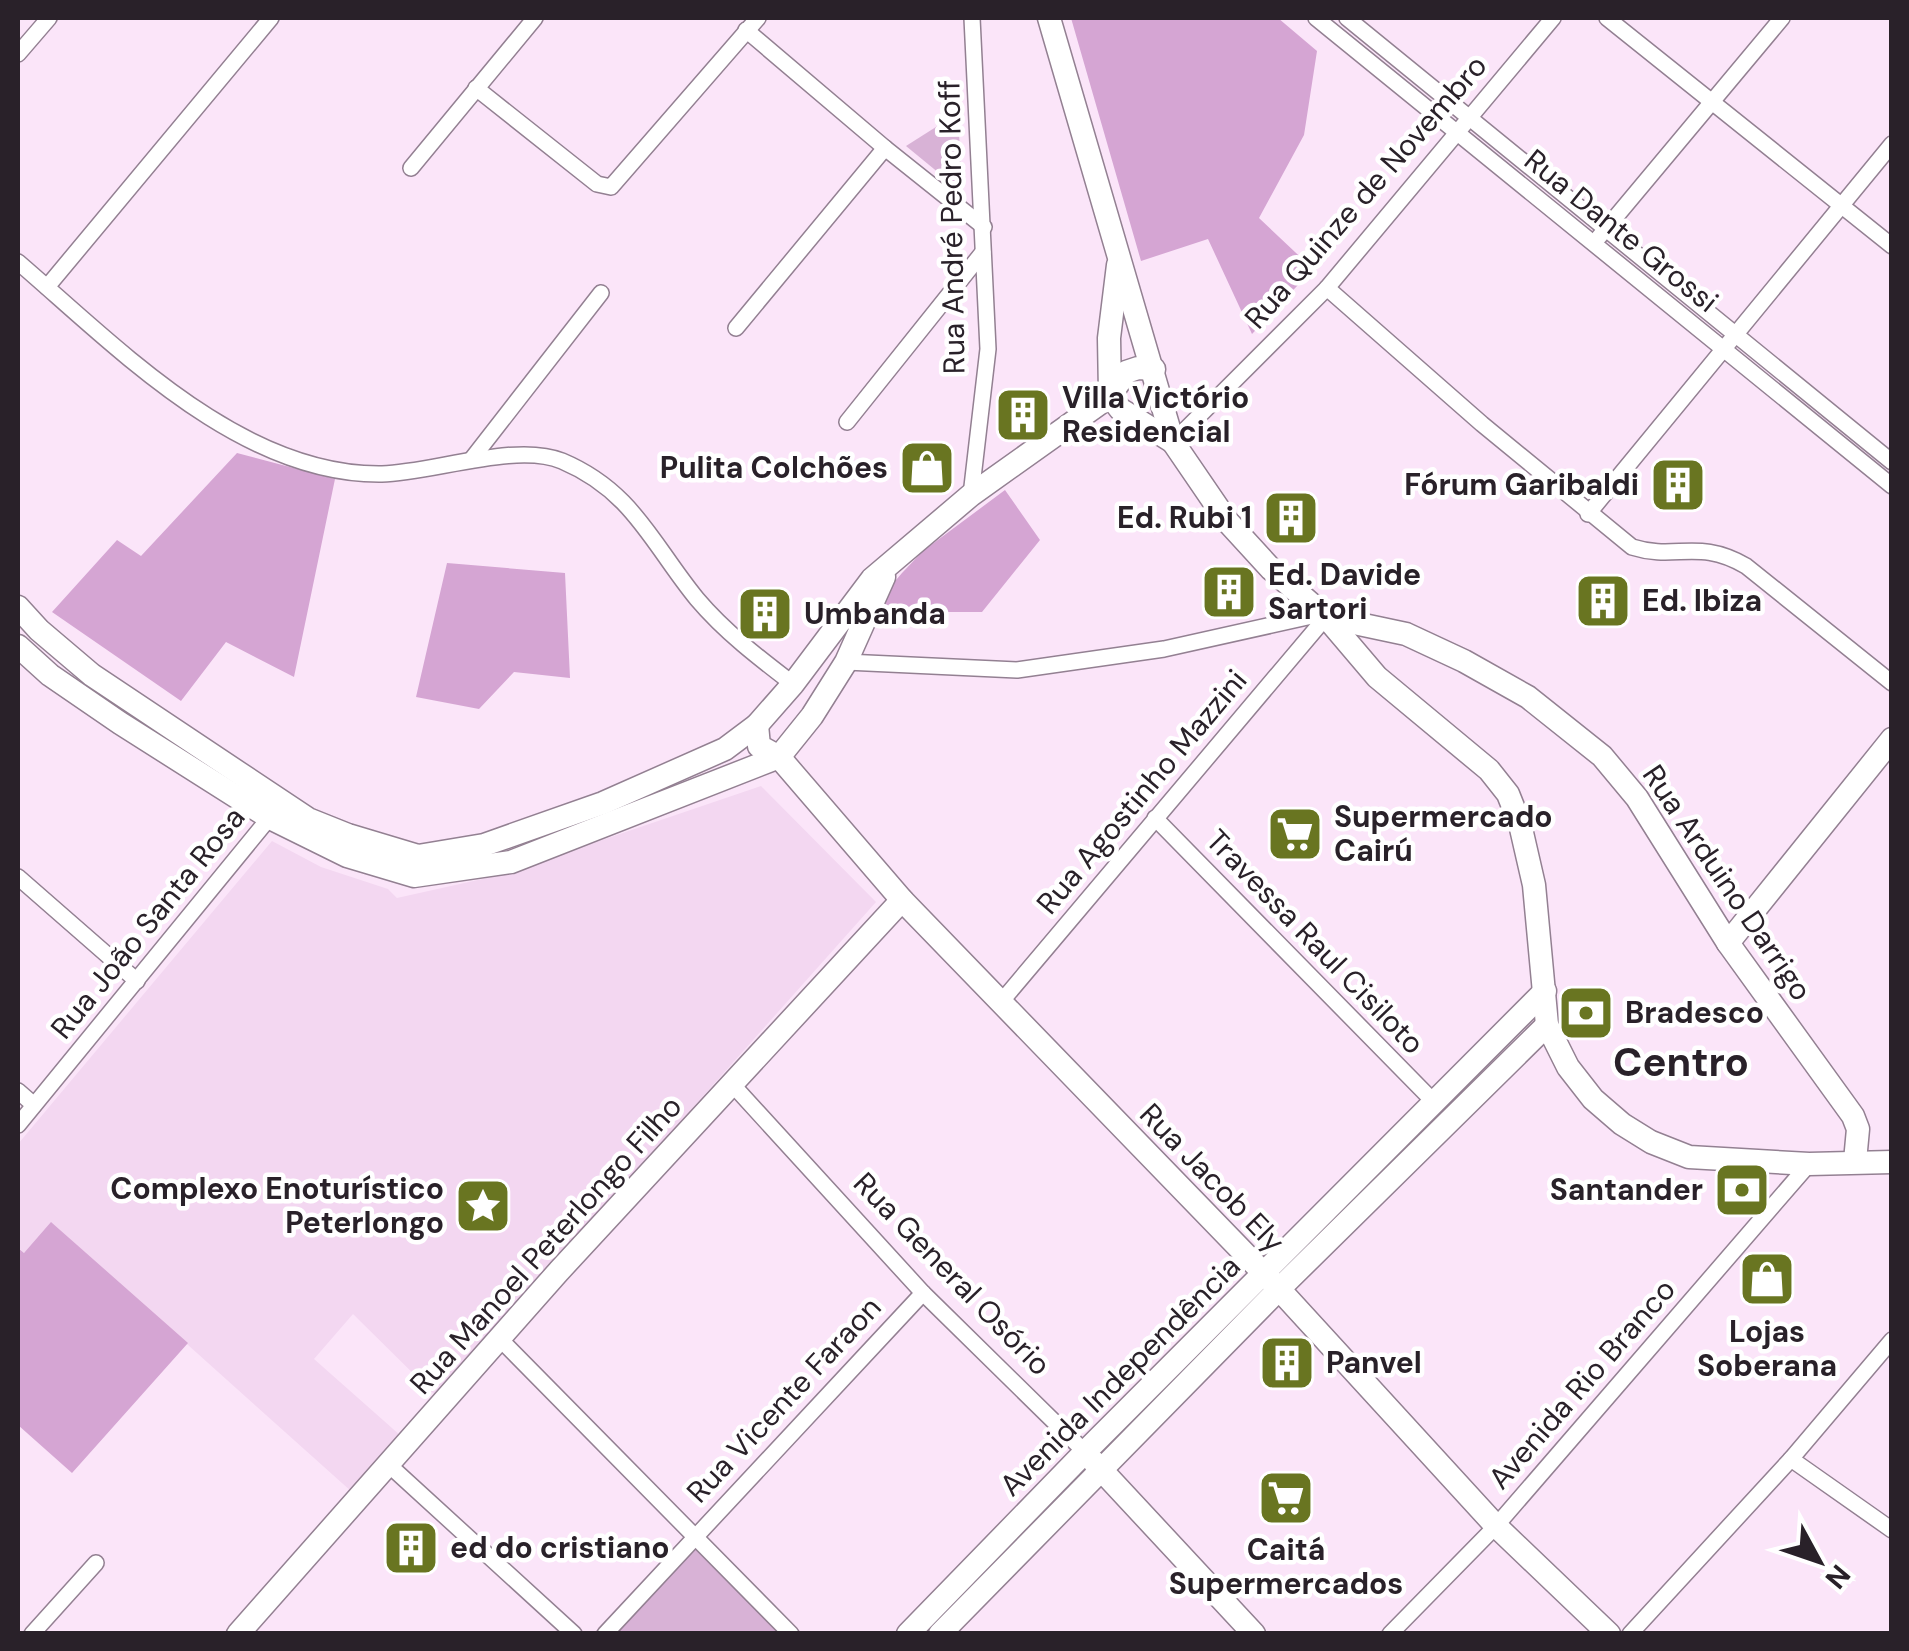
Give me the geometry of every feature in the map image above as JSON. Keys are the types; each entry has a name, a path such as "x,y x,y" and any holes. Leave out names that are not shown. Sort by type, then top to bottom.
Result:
{"main road":[{"path":"1050,18 1173,442 1228,521 1271,569 1324,616 1377,677 1489,770 1508,794 1520,824 1534,885 1547,1024 1568,1067 1593,1099 1622,1124 1652,1142 1689,1156 1809,1164 1892,1162"},
{"path":"1119,258 1109,338 1110,396 1120,409 1173,442"},
{"path":"1110,396 1131,405 1148,396 1156,377"},
{"path":"18,646 50,675 120,724 276,810 418,856 484,845 603,803 712,756 757,725 793,684 858,596 890,564 971,495 1110,396"},
{"path":"18,607 92,674 276,810 347,856 414,876 511,862 779,757 812,716 846,662 890,564"},
{"name":"Rua Arduino Darrigo","path":"1324,616 1406,634 1464,661 1528,697 1602,756 1637,798 1728,943 1853,1116 1858,1129 1855,1161"},
{"path":"793,684 812,696 812,716"},
{"name":"Rua Jacob Ely","path":"757,725 760,746 779,757 902,900 1271,1282 1496,1526 1609,1634"},
{"path":"1728,943 1892,739"},
{"name":"Rua Manoel Peterlongo Filho","path":"238,1634 499,1338 902,900"},
{"name":"Avenida Independência","path":"940,1634 1102,1471 1271,1282 1544,991"},
{"name":"Avenida Independência","path":"908,1634 1084,1452 1547,1024"},
{"name":"Rua General Osório","path":"1084,1452 1254,1634"}],"street":[{"path":"18,54 49,18"},
{"path":"47,286 271,18"},
{"path":"410,168 535,18"},
{"name":"Rua André Pedro Koff","path":"971,495 988,348 972,18"},
{"name":"Rua Dante Grossi","path":"1316,18 1593,244 1817,402 1892,462"},
{"name":"Rua Dante Grossi","path":"1347,18 1604,230 1806,417 1892,486"},
{"name":"Rua Quinze de Novembro","path":"1173,442 1327,288 1553,18"},
{"path":"1607,18 1892,246"},
{"path":"1593,244 1782,18"},
{"path":"476,88 597,184 610,187 752,24 885,148 984,227"},
{"path":"1588,514 1892,144"},
{"path":"736,328 885,148"},
{"path":"847,422 982,252"},
{"path":"18,262 165,389 237,433 298,459 378,474 414,473 472,460 525,456 556,459 590,474 628,506 697,599 742,645 793,684"},
{"path":"1327,288 1588,514 1632,546 1726,554 1892,683"},
{"path":"472,460 601,294"},
{"path":"1806,417 1817,402"},
{"path":"846,662 1017,670 1164,649 1324,616"},
{"name":"Rua Agostinho Mazzini","path":"1001,1002 1324,616"},
{"name":"Rua João Santa Rosa","path":"18,1124 276,810"},
{"name":"Travessa Raul Cisiloto","path":"1155,818 1435,1104"},
{"path":"18,877 137,982"},
{"name":"Rua General Osório","path":"732,1084 923,1293 1084,1452"},
{"path":"18,1091 34,1105"},
{"name":"Avenida Rio Branco","path":"1390,1634 1496,1526 1809,1164"},
{"name":"Rua Vicente Faraon","path":"605,1634 923,1293"},
{"path":"499,1338 791,1634"},
{"path":"1630,1634 1791,1458 1892,1340"},
{"path":"1791,1458 1892,1530"},
{"path":"389,1465 574,1634"},
{"path":"32,1634 96,1563"}],"shaded area":[{"path":"1071,18 1278,18 1317,51 1304,135 1259,218 1313,269 1252,334 1208,239 1141,261"},
{"path":"958,113 962,192 906,146"},
{"path":"237,453 335,479 294,677 226,642 181,701 52,612 117,540 141,556"},
{"path":"1005,490 1040,540 982,612 921,612 919,622 879,624 879,600 902,573 923,551"},
{"path":"447,563 565,573 570,678 514,672 479,709 416,697"},
{"path":"761,786 876,902 436,1396 353,1314 314,1359 401,1436 352,1492 52,1223 24,1253 18,1247 18,1144 272,841 321,867 388,889 397,898 496,876"},
{"path":"51,1222 188,1343 72,1473 18,1425 18,1248 24,1253"},
{"path":"695,1545 782,1634 616,1634"}],"place":[{"name":"Villa Victório Residencial","path":"1023,415"},
{"name":"Pulita Colchões","path":"927,468"},
{"name":"Fórum Garibaldi","path":"1678,485"},
{"name":"Ed. Rubi 1","path":"1291,518"},
{"name":"Ed. Davide Sartori","path":"1229,592"},
{"name":"Ed. Ibiza","path":"1603,601"},
{"name":"Umbanda","path":"765,614"},
{"name":"Supermercado Cairú","path":"1295,834"},
{"name":"Bradesco","path":"1586,1013"},
{"name":"Santander","path":"1742,1190"},
{"name":"Complexo Enoturístico Peterlongo","path":"483,1206"},
{"name":"Lojas Soberana","path":"1767,1279"},
{"name":"Panvel","path":"1287,1363"},
{"name":"Caitá Supermercados","path":"1286,1498"},
{"name":"ed do cristiano","path":"411,1548"}],"district":[{"name":"Centro","path":"1681,1062"}]}
